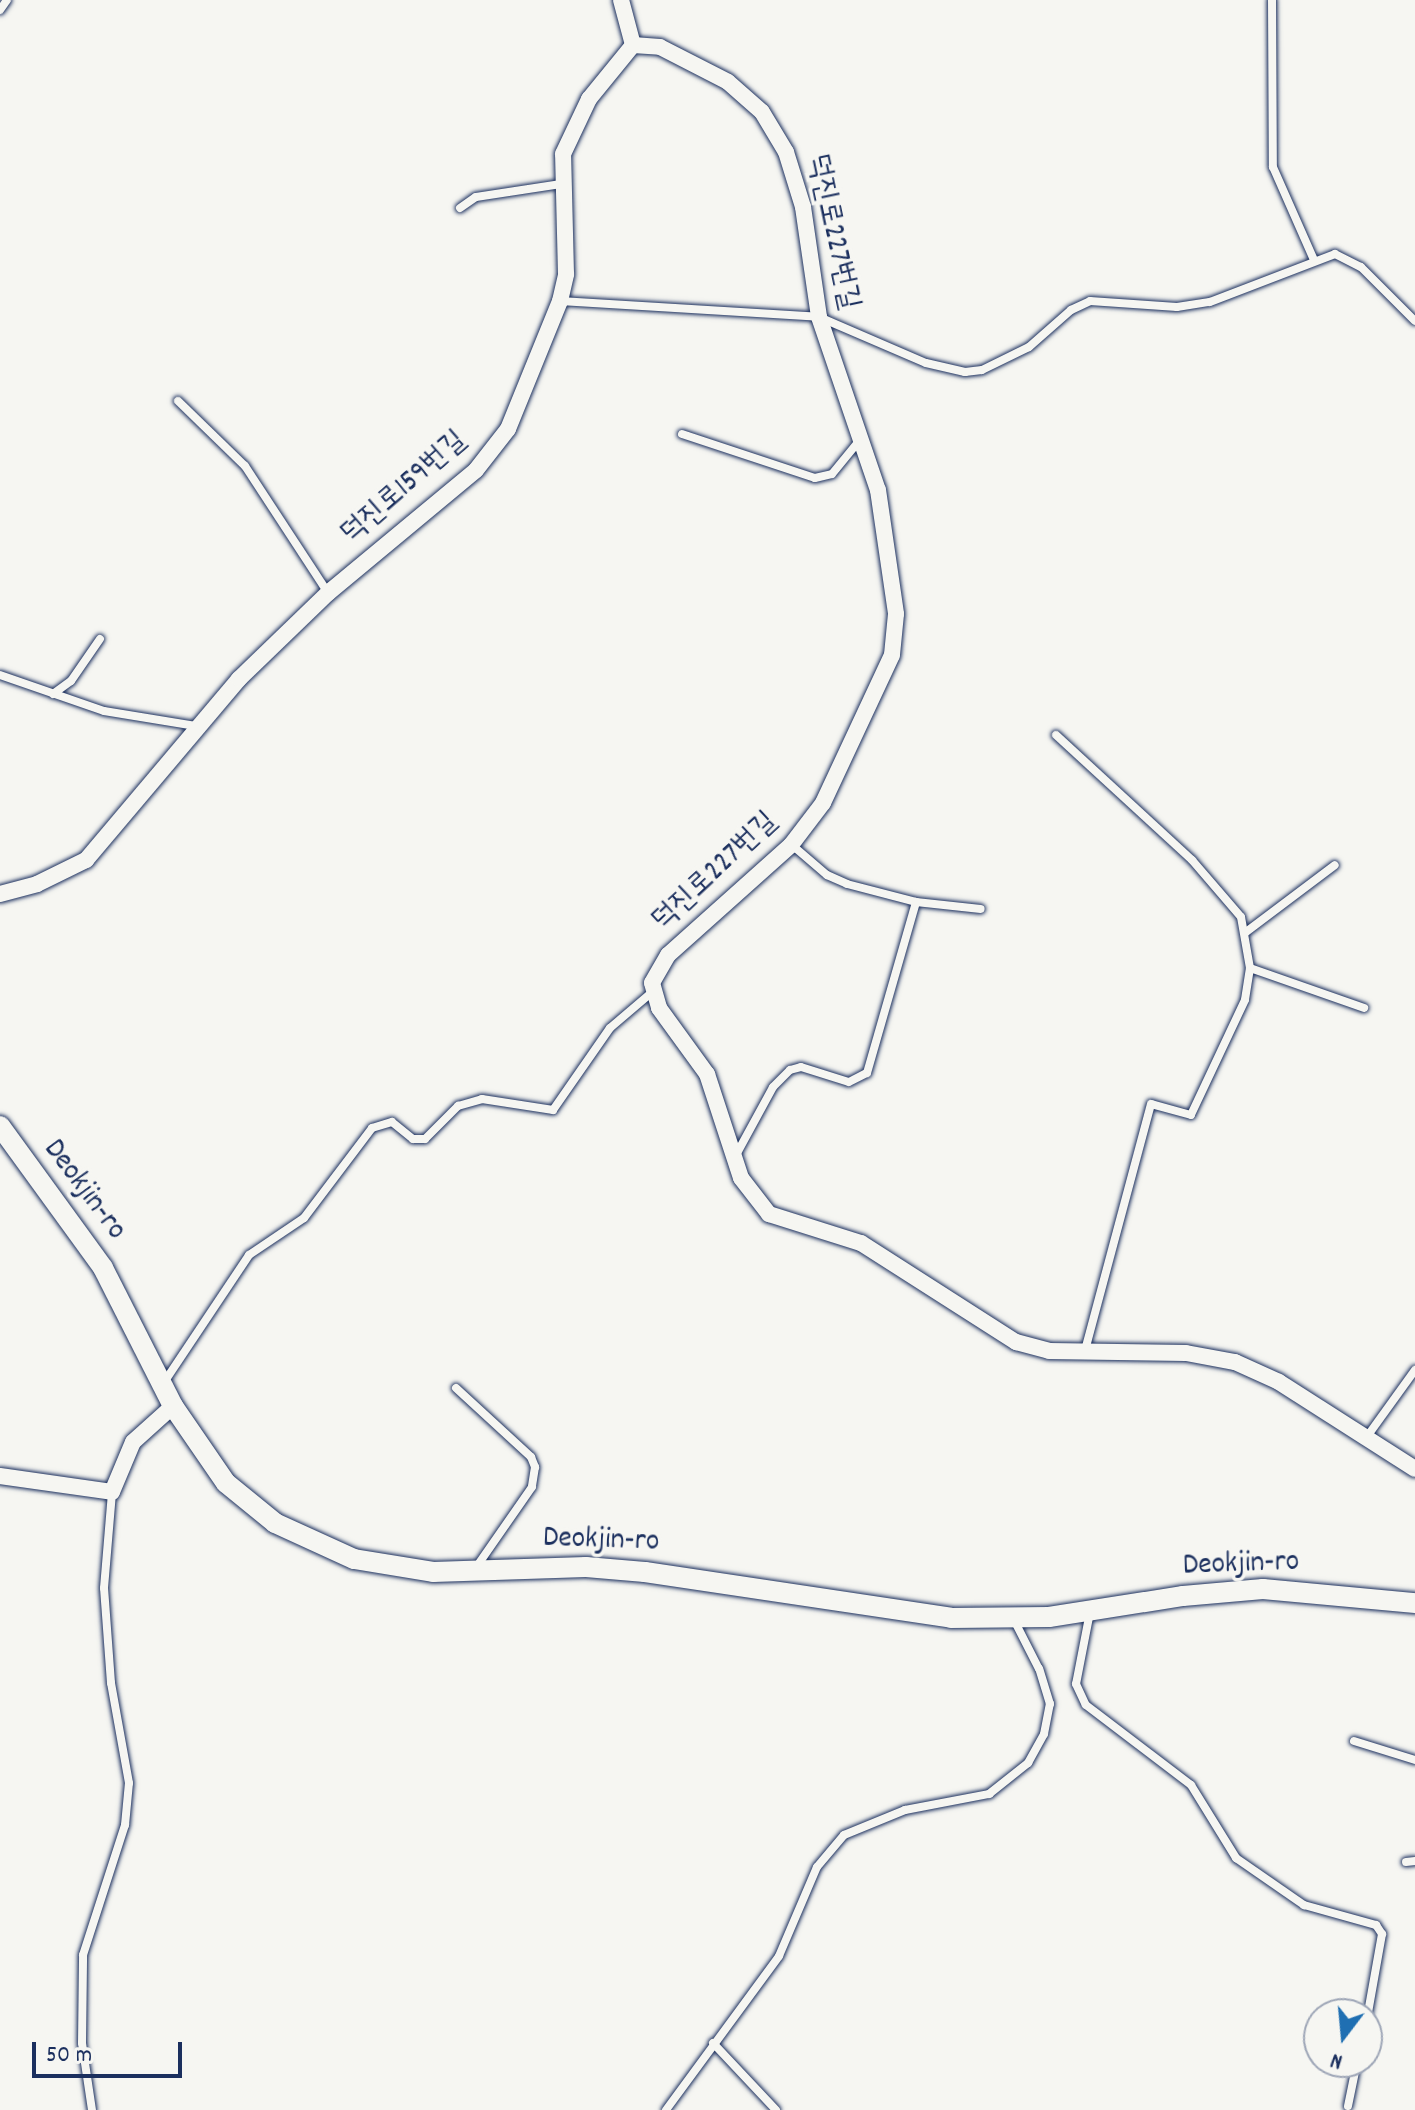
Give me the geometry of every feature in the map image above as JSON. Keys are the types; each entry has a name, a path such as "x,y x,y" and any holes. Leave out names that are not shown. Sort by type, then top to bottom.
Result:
{"street":[{"path":"621,0 633,45"},
{"name":"덕진로159번길","path":"0,894 37,884 86,860 196,726 328,593 476,470 493,450 508,429 560,301 566,260 561,184 572,126 633,45"},
{"name":"덕진로227번길","path":"633,45 660,47 706,69 762,112 775,129 803,207 819,317 878,490 896,635 823,803 791,845 668,955 651,993"},
{"path":"651,993 698,1057 734,1159 750,1194 769,1214 861,1243 1016,1342 1049,1351 1186,1353 1235,1362 1279,1382 1415,1469"},
{"name":"Deokjin-ro","path":"0,1126 97,1258 173,1406 226,1483 275,1523 326,1549 378,1565 472,1574 564,1568 645,1572 905,1613 1014,1619 1263,1589 1415,1603"},
{"path":"0,1476 112,1492 133,1442 173,1406"}],"lane":[{"path":"0,10 7,0"},
{"path":"1272,0 1273,167 1314,260"},
{"path":"460,208 486,194 561,184"},
{"path":"560,301 819,317 949,371 982,370 1029,347 1071,310 1090,301 1177,307 1210,302 1335,254 1348,258 1415,321"},
{"path":"178,401 245,466 328,593"},
{"path":"682,434 815,478 832,474 862,437"},
{"path":"53,694 71,681 100,639"},
{"path":"0,675 104,711 196,726"},
{"path":"1056,735 1192,860 1241,917 1250,968 1245,1000 1191,1115 1151,1104 1085,1352"},
{"path":"791,845 827,875 916,902 981,909"},
{"path":"1246,932 1335,865"},
{"path":"734,1159 773,1087 790,1070 801,1067 849,1082 867,1073 916,902"},
{"path":"1250,968 1364,1008"},
{"path":"162,1385 249,1255 304,1218 372,1128 392,1122 413,1139 425,1139 458,1106 482,1099 553,1110 610,1028 651,993"},
{"path":"1366,1438 1415,1370"},
{"path":"456,1388 531,1457 535,1467 532,1487 472,1574"},
{"path":"92,2110 82,2043 83,1955 125,1825 129,1783 111,1683 104,1588 112,1492"},
{"path":"1090,1611 1076,1684 1086,1705 1191,1785 1236,1858 1304,1905 1376,1925 1382,1934 1371,1998"},
{"path":"666,2110 779,1956 817,1867 844,1835 905,1810 989,1794 1028,1763 1044,1734 1050,1704 1039,1669 1014,1619"},
{"path":"1354,1741 1415,1760"},
{"path":"713,2043 776,2110"},
{"path":"1348,2106 1354,2078"}]}
